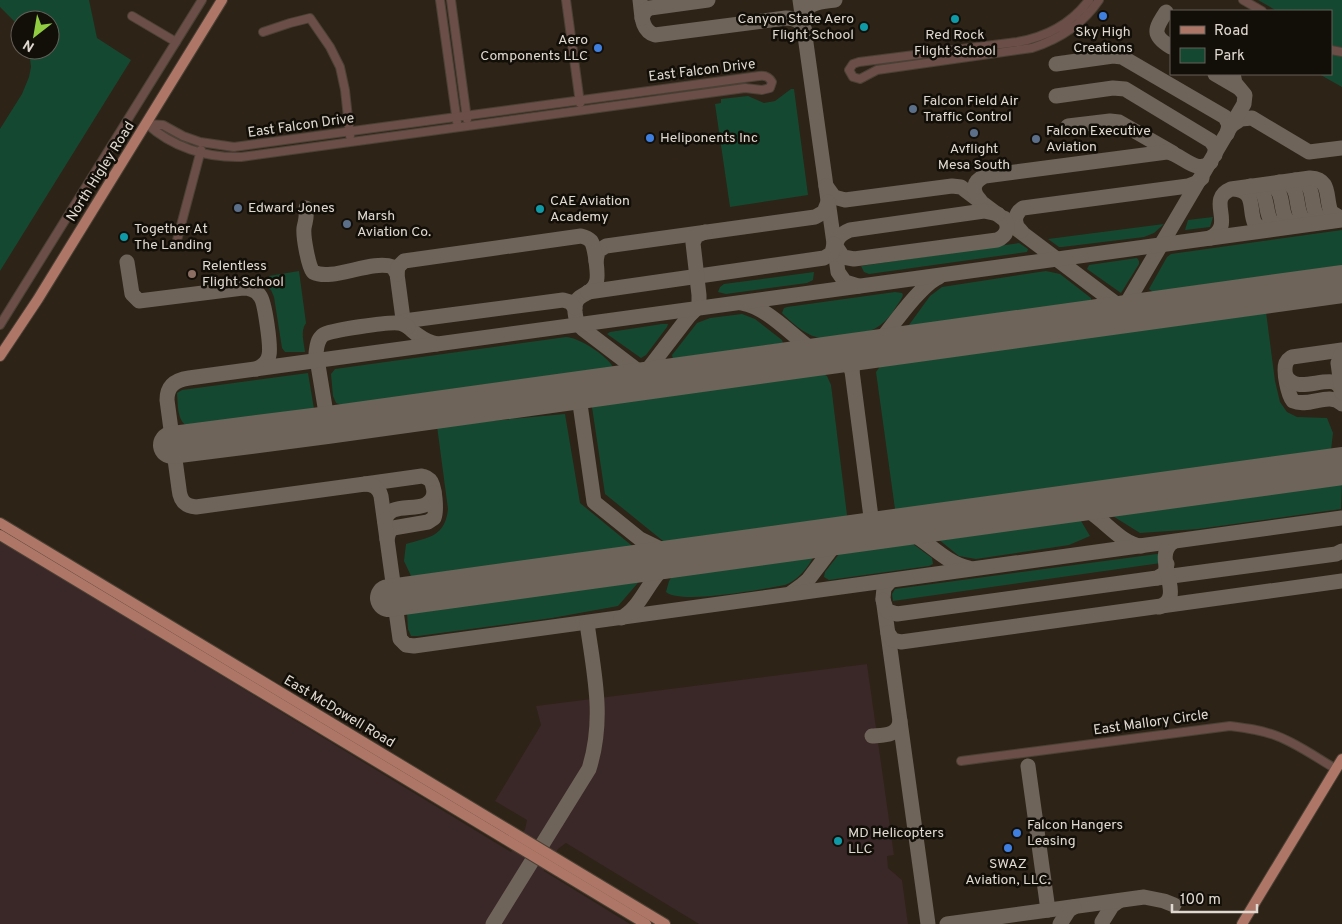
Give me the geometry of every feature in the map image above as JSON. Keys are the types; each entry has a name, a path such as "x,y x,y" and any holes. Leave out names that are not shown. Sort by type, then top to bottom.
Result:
{"main road":[{"name":"North Higley Road","path":"0,356 38,299 222,0"},
{"name":"East McDowell Road","path":"0,523 665,924"},
{"name":"East McDowell Road","path":"0,535 646,924"},
{"path":"1242,924 1342,759"}],"street":[{"name":"North Higley Road","path":"0,325 202,0"},
{"path":"440,0 458,127"},
{"path":"451,0 468,126"},
{"path":"566,0 581,110"},
{"path":"1089,0 1061,26 1036,38 859,62 852,64 849,70 854,77 860,79 877,70 1032,48 1050,42 1069,31 1084,19 1099,0"},
{"path":"1243,0 1260,10"},
{"path":"132,16 176,42"},
{"path":"263,32 310,18 330,47 340,67 351,132 350,143"},
{"path":"443,22 454,21"},
{"name":"East Falcon Drive","path":"759,76 766,76 772,82 770,88 766,90 745,88 241,157 223,157 201,153 176,144 157,134 147,124 163,125 182,136 203,143 234,147 759,76"},
{"path":"176,244 203,143"},
{"name":"East Mallory Circle","path":"961,761 1230,726 1259,730 1276,735 1336,769"}],"shaded area":[{"path":"0,541 511,852 525,829 527,820 495,801 541,725 536,706 867,664 894,855 887,856 888,868 902,880 908,924 699,924 566,843 558,849 544,871 630,924 0,924"}],"green space":[{"path":"0,0 89,0 97,38 131,60 0,271 0,129 22,94 29,77 30,60 60,60 60,10 10,10 10,17 0,7"},
{"path":"1258,0 1342,0 1342,49 1332,47 1332,10 1275,10"},
{"path":"1332,53 1342,55 1342,87 1321,75 1332,75"},
{"path":"791,89 794,89 808,195 730,207 715,104 721,103 721,99 748,96 764,103 775,101"},
{"path":"1213,217 1210,227 1185,230 1188,220"},
{"path":"1164,224 1154,233 1144,237 1062,247 1048,239"},
{"path":"1342,230 1342,267 1154,293 1149,289 1167,257 1171,254"},
{"path":"1019,243 1028,249 1027,252 869,274 864,272 861,266"},
{"path":"1137,258 1139,264 1121,293 1087,269 1089,265"},
{"path":"299,271 306,323 303,333 305,352 285,352 282,348 274,297 268,288 269,276"},
{"path":"1046,271 1060,274 1091,298 1091,302 913,327 909,325 930,296 942,287"},
{"path":"814,272 813,280 807,283 726,294 718,292 724,284"},
{"path":"895,292 902,293 903,295 887,319 877,328 859,334 827,338 816,337 802,330 782,313 784,308 787,307"},
{"path":"1266,312 1275,381 1280,402 1287,412 1297,417 1327,418 1333,433 1331,450 1315,456 903,513 895,509 876,372 881,365"},
{"path":"742,314 755,319 782,340 783,343 673,359 672,355 697,323 710,318"},
{"path":"668,324 646,355 641,358 607,334 610,332"},
{"path":"566,337 578,340 592,348 605,357 613,367 342,405 336,403 333,396 331,374 335,369"},
{"path":"820,372 827,376 831,385 847,515 844,519 837,522 668,545 605,494 592,407"},
{"path":"308,373 314,409 188,426 184,424 180,417 177,393 182,390"},
{"path":"565,414 580,503 636,549 429,579 411,576 404,561 406,544 429,537 439,531 446,518 448,509 437,426"},
{"path":"1342,481 1341,509 1198,529 1140,533 1108,513"},
{"path":"1073,517 1081,521 1090,536 1069,545 976,559 959,556 938,539 940,536"},
{"path":"905,540 932,558 933,564 829,580 824,577 825,572 843,549"},
{"path":"809,554 814,555 806,569 798,577 785,585 704,597 674,596 666,592 669,581 675,572"},
{"path":"1159,554 1161,563 893,601 892,594 895,589"},
{"path":"643,577 618,606 552,618 418,636 411,636 408,629 407,613 413,608"}],"taxiway":[{"path":"640,0 644,25 650,33 655,35 786,18 798,21 805,31"},
{"path":"642,18 645,11 650,8 708,0"},
{"path":"800,0 838,272 845,282 858,286"},
{"path":"803,20 804,14 810,6 819,2 835,0"},
{"path":"1166,12 1157,27 1157,31 1160,39 1170,46"},
{"path":"1056,64 1113,56 1122,57 1225,117 1229,125 1227,134"},
{"path":"1217,75 1239,88"},
{"path":"1107,316 1117,313 1125,306 1244,104 1245,95 1235,83 1233,75"},
{"path":"1056,96 1113,88 1125,89 1211,141 1215,147 1215,155"},
{"path":"1232,125 1241,119 1252,118 1309,152 1342,148"},
{"path":"1068,126 1110,121 1119,122 1173,153"},
{"path":"980,200 974,190 976,183 985,176 1167,152 1195,166 1206,166 1211,162"},
{"path":"1021,231 1018,228 1016,216 1023,208 1188,186 1202,178"},
{"path":"1210,238 1218,232 1221,226 1221,199 1231,189 1310,178 1317,179 1325,186 1331,212 1342,219"},
{"path":"1295,180 1304,182 1309,187 1317,214 1322,219 1331,221"},
{"path":"1279,182 1287,183 1294,190 1302,218 1316,223"},
{"path":"1264,185 1273,187 1278,191 1286,218 1291,223 1300,225"},
{"path":"826,186 834,197 845,200 952,186 961,187 1119,306 1126,310 1142,312"},
{"path":"1250,186 1258,189 1263,194 1271,221 1286,227"},
{"path":"1234,189 1246,193 1249,197 1255,224 1263,229 1271,229"},
{"path":"596,261 598,251 606,246 815,217 824,212 828,202"},
{"path":"306,208 304,237 313,272 331,274 374,266 384,265 393,267 397,274 405,323 417,335 437,344"},
{"path":"835,250 839,238 843,233 850,230 984,211 998,214"},
{"path":"835,245 843,257 854,259 997,240 1005,234 1007,228 1004,218"},
{"path":"395,597 381,496 379,491 371,485 365,484 196,507 183,502 180,493 167,400 170,387 180,380 189,378 1342,220"},
{"path":"639,381 689,316 699,306 693,243 696,236 705,232"},
{"path":"397,274 398,267 404,261 581,236 586,238 591,241 594,249 597,280 594,288 579,298 575,305 577,322 583,329 650,380"},
{"path":"588,292 824,258 832,253 834,244"},
{"path":"127,262 132,294 139,301 243,288 257,292 264,307 269,350 266,362 256,369"},
{"path":"854,533 865,527 871,517 852,371 853,364 858,356 877,345 923,289 939,277"},
{"path":"404,321 563,300 570,302 575,308"},
{"path":"742,303 761,310 821,355 843,359 852,371"},
{"path":"328,425 316,353 321,337 336,331 372,325 398,323 408,327"},
{"path":"1342,350 1292,357 1288,360 1285,367 1288,388 1293,401 1306,403 1331,399 1337,400 1342,404"},
{"path":"1342,353 1338,363 1342,393"},
{"path":"1286,376 1290,381 1301,385 1334,382 1339,385 1341,390"},
{"path":"578,390 594,502 640,539 679,558"},
{"path":"365,484 422,476 428,478 432,483 435,498 434,518 428,522 393,528 389,532 387,539"},
{"path":"385,522 388,514 393,510 425,505 431,501 434,493"},
{"path":"1067,504 1087,510 1123,538 1141,546"},
{"path":"871,517 878,525 891,528"},
{"path":"394,597 400,639 406,645 414,646 1342,518"},
{"path":"900,527 909,531 950,560 969,568"},
{"path":"791,593 808,580 842,535"},
{"path":"1159,607 1167,602 1170,595 1165,557 1167,549 1173,542"},
{"path":"1157,578 1336,554 1342,551"},
{"path":"621,618 636,605 662,569 679,558"},
{"path":"883,600 887,611 897,614 1157,578 1165,573 1167,564"},
{"path":"890,581 884,588 883,598 928,924"},
{"path":"888,633 893,640 901,642 1342,581"},
{"path":"493,924 589,769 596,732 597,696 587,623"},
{"path":"872,736 890,734 896,730 900,721"},
{"path":"1028,766 1048,910"},
{"path":"947,924 1144,897 1174,905"},
{"path":"1102,922 1112,906 1119,901"},
{"path":"1060,924 1069,910 1074,907"}],"runway":[{"path":"172,445 1342,284"},
{"path":"389,598 1342,466"}],"place":[{"name":"Sky High Creations","path":"1103,16"},
{"name":"Red Rock Flight School","path":"955,19"},
{"name":"Canyon State Aero Flight School","path":"864,27"},
{"name":"Aero Components LLC","path":"598,48"},
{"name":"Falcon Field Air Traffic Control","path":"913,109"},
{"name":"Avflight Mesa South","path":"974,133"},
{"name":"Heliponents Inc","path":"650,138"},
{"name":"Falcon Executive Aviation","path":"1036,139"},
{"name":"Edward Jones","path":"238,208"},
{"name":"CAE Aviation Academy","path":"540,209"},
{"name":"Marsh Aviation Co.","path":"347,224"},
{"name":"Together At The Landing","path":"124,237"},
{"name":"Relentless Flight School","path":"192,274"},
{"name":"Falcon Hangers Leasing","path":"1017,833"},
{"name":"MD Helicopters LLC","path":"838,841"},
{"name":"SWAZ Aviation, LLC.","path":"1008,848"}]}
